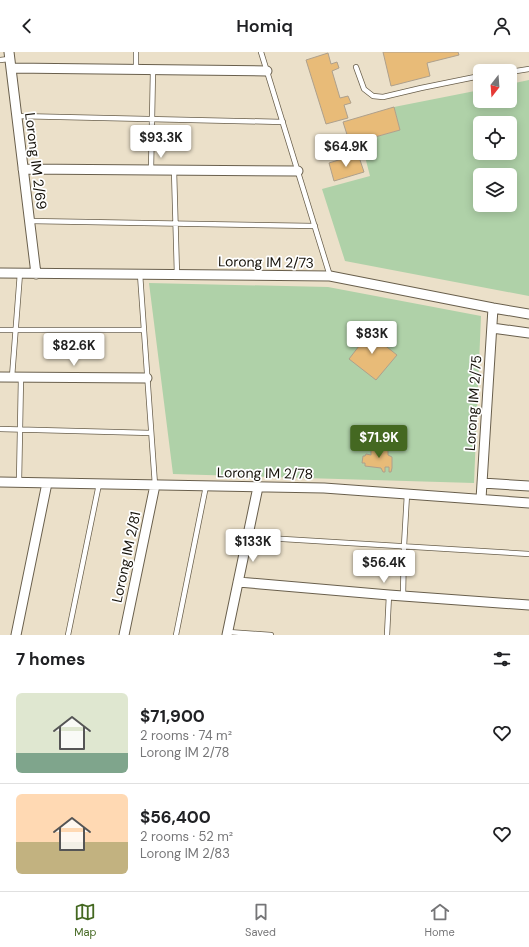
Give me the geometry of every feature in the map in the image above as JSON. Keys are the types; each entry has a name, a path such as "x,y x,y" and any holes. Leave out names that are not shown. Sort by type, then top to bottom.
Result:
{"street":[{"name":"Lorong IM 2/69","path":"6,57 11,68 36,274"},
{"path":"11,68 267,71"},
{"path":"23,169 298,171"},
{"name":"Lorong IM 2/73","path":"0,273 330,276 529,314"},
{"name":"Lorong IM 2/75","path":"481,500 493,308"},
{"path":"492,328 529,333"},
{"path":"0,377 147,378"},
{"name":"Lorong IM 2/78","path":"0,482 324,488 529,503"},
{"path":"16,635 47,483"},
{"path":"482,483 529,486"},
{"name":"Lorong IM 2/81","path":"124,635 155,485"},
{"path":"227,634 258,487"},
{"path":"238,582 529,605"}],"lane":[{"path":"136,52 136,70"},
{"path":"261,52 330,276"},
{"path":"356,67 364,89 373,96 378,97 473,77"},
{"path":"517,71 529,69"},
{"path":"151,170 153,70"},
{"path":"17,116 283,122"},
{"path":"174,170 177,275"},
{"path":"30,221 315,226"},
{"path":"19,482 20,430 16,330 20,273"},
{"path":"140,274 155,485"},
{"path":"0,330 144,330"},
{"path":"0,429 151,433"},
{"path":"68,635 99,484"},
{"path":"176,635 206,486"},
{"path":"403,596 407,494"},
{"path":"248,537 529,554"},
{"path":"387,635 389,595"},
{"path":"227,634 271,635"}],"green space":[{"path":"529,80 529,296 345,261 322,189 370,176 361,141 400,130 394,107 473,91 473,108 517,108 517,83"},
{"path":"149,283 328,287 481,316 474,483 173,474"}],"building":[{"path":"383,52 458,52 459,55 427,63 430,76 391,86"},
{"path":"328,53 331,64 337,62 339,68 332,71 340,98 348,96 351,103 344,105 348,118 326,124 306,60"},
{"path":"394,107 400,130 350,144 343,122"},
{"path":"358,154 364,172 334,181 329,163"},
{"path":"363,328 397,355 376,380 349,359 359,346 354,340"},
{"path":"371,446 388,447 388,455 392,457 391,472 389,472 389,467 385,467 385,472 383,472 381,468 365,466 365,463 362,463 363,456 366,454 371,455"}]}
